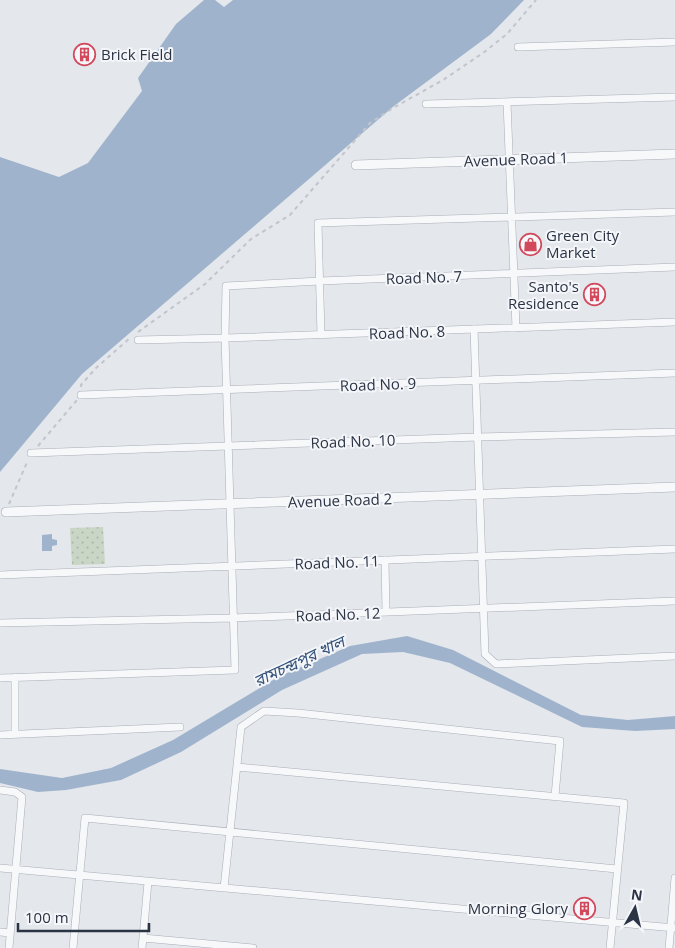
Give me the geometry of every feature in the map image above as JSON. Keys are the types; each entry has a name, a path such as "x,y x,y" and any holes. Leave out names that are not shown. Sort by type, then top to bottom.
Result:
{"street":[{"path":"518,47 675,42"},
{"path":"426,104 675,97"},
{"path":"507,102 516,328"},
{"name":"Avenue Road 1","path":"356,165 675,154"},
{"path":"321,335 318,222 675,212"},
{"name":"Road No. 7","path":"225,338 226,286 675,267"},
{"name":"Road No. 8","path":"138,340 675,322"},
{"path":"474,329 485,654 496,664 675,656"},
{"path":"0,678 235,670 225,338"},
{"name":"Road No. 9","path":"82,395 675,373"},
{"name":"Road No. 10","path":"31,453 675,432"},
{"name":"Avenue Road 2","path":"6,512 675,487"},
{"name":"Road No. 11","path":"0,575 675,549"},
{"path":"385,560 386,612"},
{"name":"Road No. 12","path":"0,623 233,618 675,601"},
{"path":"15,678 15,734"},
{"path":"224,888 240,727 264,712 298,713 560,741 554,796"},
{"path":"0,735 180,727"},
{"path":"237,767 624,803 610,948"},
{"path":"0,790 14,792 22,797 9,948"},
{"path":"73,948 85,818 618,870"},
{"path":"0,868 673,928"},
{"path":"669,948 673,928 675,878"},
{"path":"142,948 148,882"},
{"path":"0,932 10,932"},
{"path":"143,938 253,948"}],"path":[{"path":"82,395 81,385 96,368 132,336 205,284 251,240 290,215 370,123 443,80 483,52 507,34 536,0"}],"green space":[{"path":"103,527 105,564 72,565 70,528"}],"water":[{"path":"204,0 215,0 224,7 233,0 524,0 491,34 394,106 82,374 0,472 0,157 59,177 88,163 142,91 138,78 176,24"},
{"path":"52,534 52,539 57,540 57,545 52,546 52,551 42,551 42,535"},
{"path":"407,636 453,650 581,715 628,720 675,716 675,729 635,731 582,727 450,663 403,652 362,654 282,690 181,752 121,780 66,790 38,792 0,783 0,769 62,778 111,768 173,740 278,677 350,646"}],"place":[{"name":"Brick Field","path":"85,54"},
{"name":"Green City Market","path":"530,244"},
{"name":"Santo's Residence","path":"595,295"},
{"name":"Morning Glory","path":"584,908"}],"water label":[{"name":"রামচন্দ্রপুর খাল","path":"299,661"}]}
